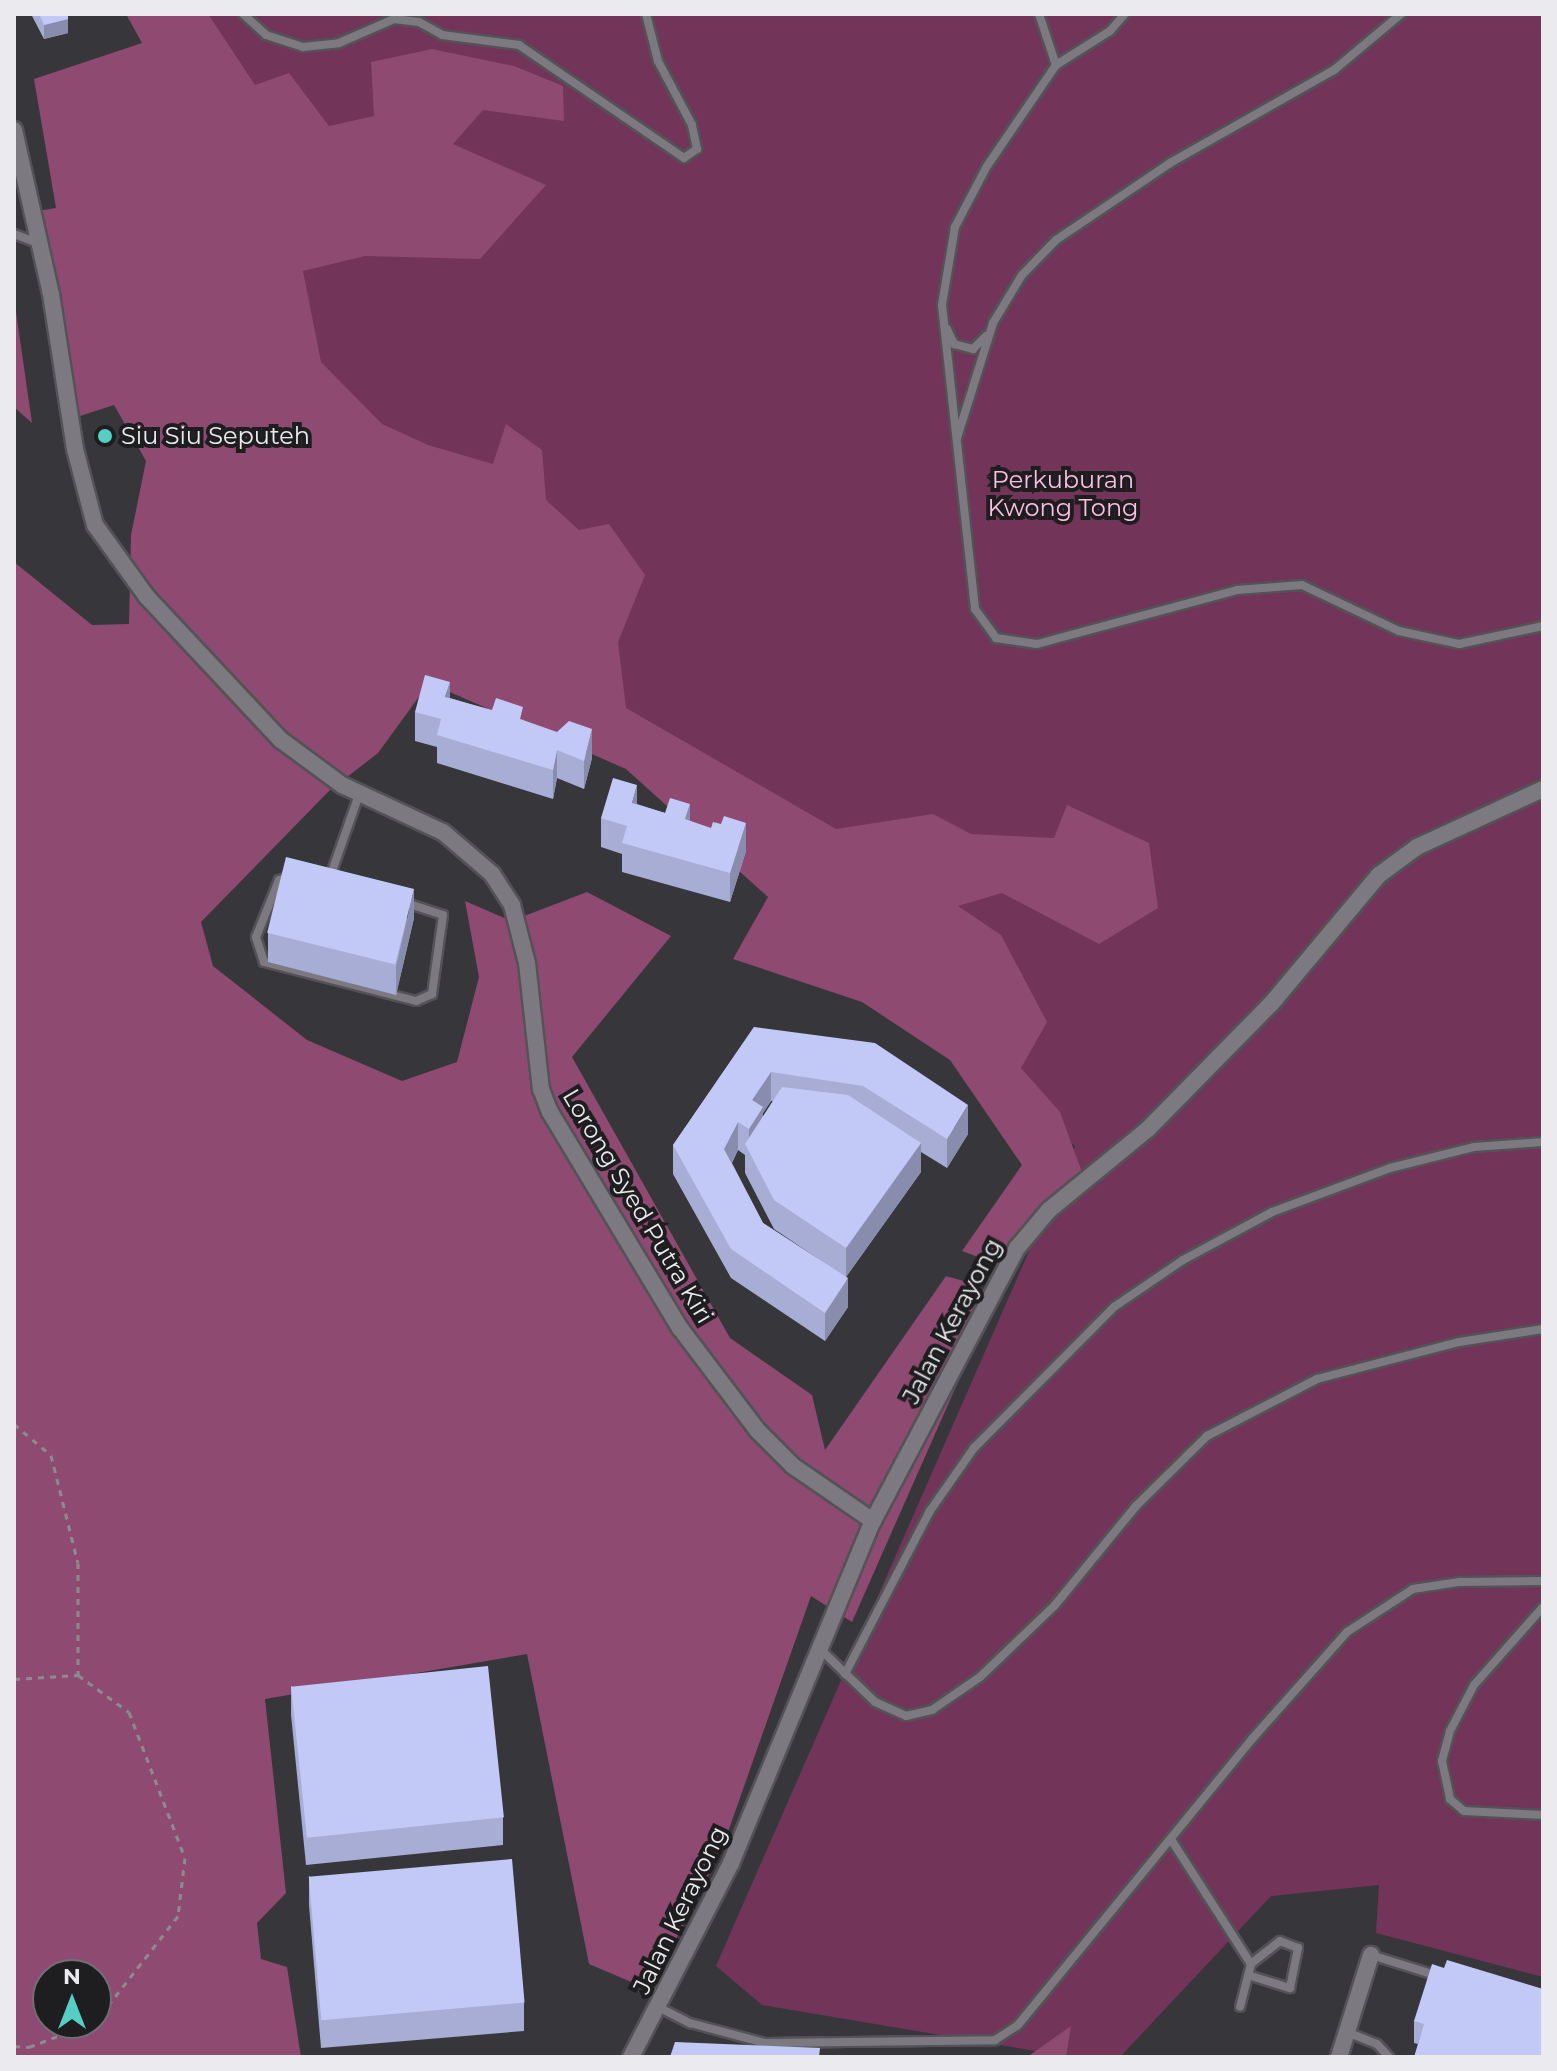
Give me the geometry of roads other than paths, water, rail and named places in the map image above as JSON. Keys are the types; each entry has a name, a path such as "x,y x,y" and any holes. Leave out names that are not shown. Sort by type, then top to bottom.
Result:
{"street":[{"name":"Lorong Syed Putra Kiri","path":"14,130 75,449 95,525 123,569 244,704 281,740 342,785 443,832 492,874 512,905 527,963 541,1089 550,1112 680,1328 758,1431 793,1466 873,1521"},
{"name":"Jalan Kerayong","path":"631,2057 660,2008 731,1863 873,1521 996,1281 1049,1210 1180,1098 1271,1004 1379,875 1417,847 1543,789"},
{"path":"1343,2046 1371,1955"}],"lane":[{"path":"243,14 266,35 303,47 339,43 394,19 419,22 442,35 519,45 684,158 697,149 692,125 658,61 646,14"},
{"path":"1039,14 1056,65"},
{"path":"1125,14 1110,31 1056,65 987,166 955,227 942,305 975,609 996,638 1037,644 1237,590 1302,585 1399,631 1459,644 1543,626"},
{"path":"942,305 954,344 973,349 1022,275 1056,240 1170,163 1334,70 1401,14"},
{"path":"14,234 38,243"},
{"path":"955,442 993,323"},
{"path":"330,877 360,791"},
{"path":"294,872 330,877 443,915 432,994 416,1001 264,962 256,937 279,880 294,872"},
{"path":"845,1674 930,1511 974,1448 1114,1307 1183,1260 1272,1212 1390,1168 1474,1147 1543,1142"},
{"path":"820,1649 875,1702 906,1716 932,1710 980,1677 1055,1605 1136,1506 1207,1436 1317,1379 1459,1342 1543,1329"},
{"path":"660,2008 690,2023 765,2043 995,2040 1018,2025 1315,1663 1375,1610 1413,1589 1474,1581 1543,1581"},
{"path":"1543,1607 1474,1685 1450,1731 1442,1761 1450,1799 1464,1811 1543,1815"},
{"path":"1172,1841 1251,1964 1251,1976 1240,2007"},
{"path":"1251,1964 1280,1941 1298,1948 1290,1988 1251,1976"},
{"path":"1371,1955 1457,1982"},
{"path":"1343,2046 1377,2044 1389,2057"}],"place":[{"name":"Siu Siu Seputeh","path":"105,436"}],"park label":[{"name":"Perkuburan Kwong Tong","path":"1063,494"}]}
